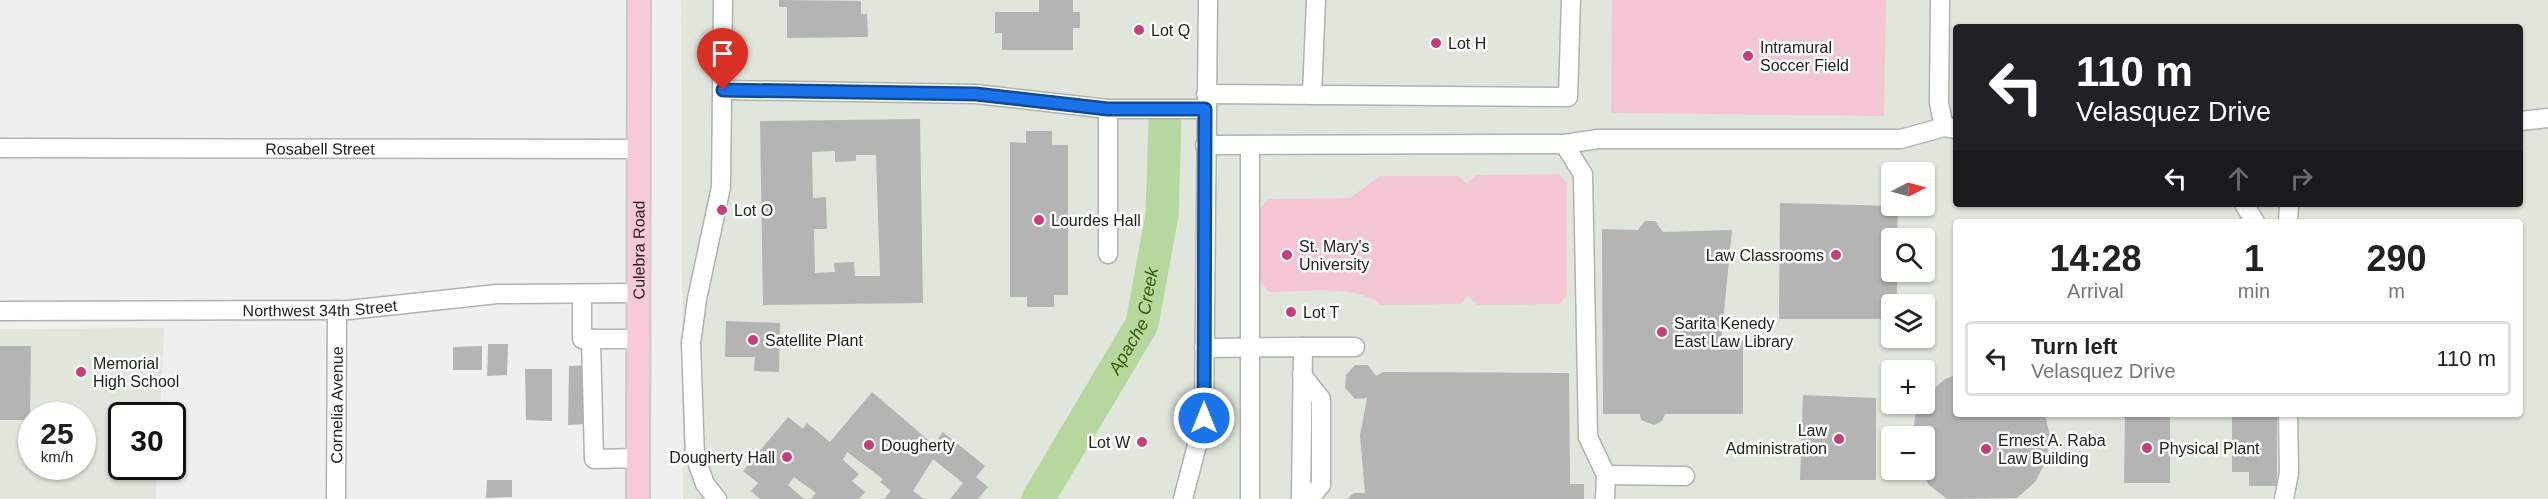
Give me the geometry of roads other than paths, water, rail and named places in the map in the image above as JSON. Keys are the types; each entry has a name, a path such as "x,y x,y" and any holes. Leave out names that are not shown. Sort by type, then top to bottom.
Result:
{"main road":[{"name":"Culebra Road","path":"638,499 639,0"}],"street":[{"path":"717,499 705,484 695,456 691,343 697,299 721,187 723,0"},
{"path":"1183,499 1204,418 1208,0"},
{"path":"1312,95 1316,0"},
{"path":"723,90 976,94 1108,109 1312,95 1568,97 1571,0"},
{"path":"1205,145 1564,144 1598,139 1901,140 1950,128 1939,103 1940,0"},
{"path":"1108,109 1108,254"},
{"path":"2523,121 2548,118"},
{"path":"1564,144 1583,174 1588,437 1606,475 1605,499"},
{"path":"1250,145 1250,499"},
{"name":"Rosabell Street","path":"0,148 638,149"},
{"name":"Northwest 34th Street","path":"0,311 337,310 497,294 637,293"},
{"path":"582,295 582,339 638,339"},
{"name":"Cornelia Avenue","path":"336,499 337,310"},
{"path":"591,339 594,459 638,458"},
{"path":"1301,499 1303,347"},
{"path":"1204,348 1355,347"},
{"path":"1302,375 1321,399 1321,485 1309,499"},
{"path":"2284,499 2289,474 2288,417"},
{"path":"1606,475 1685,476"}],"waterway":[{"name":"Apache Creek","path":"1038,499 1142,324 1162,215 1165,122"}],"place":[{"name":"Lot Q","path":"1139,30"},
{"name":"Lot H","path":"1436,43"},
{"name":"Intramural Soccer Field","path":"1748,56"},
{"name":"Lot O","path":"722,210"},
{"name":"Lourdes Hall","path":"1039,220"},
{"name":"St. Mary's University","path":"1287,255"},
{"name":"Law Classrooms","path":"1836,255"},
{"name":"Lot T","path":"1291,312"},
{"name":"Sarita Kenedy East Law Library","path":"1662,332"},
{"name":"Satellite Plant","path":"753,340"},
{"name":"Memorial High School","path":"81,372"},
{"name":"Law Administration","path":"1839,439"},
{"name":"Lot W","path":"1142,442"},
{"name":"Dougherty","path":"869,445"},
{"name":"Physical Plant","path":"2147,448"},
{"name":"Ernest A. Raba Law Building","path":"1986,449"},
{"name":"Dougherty Hall","path":"787,457"}]}
